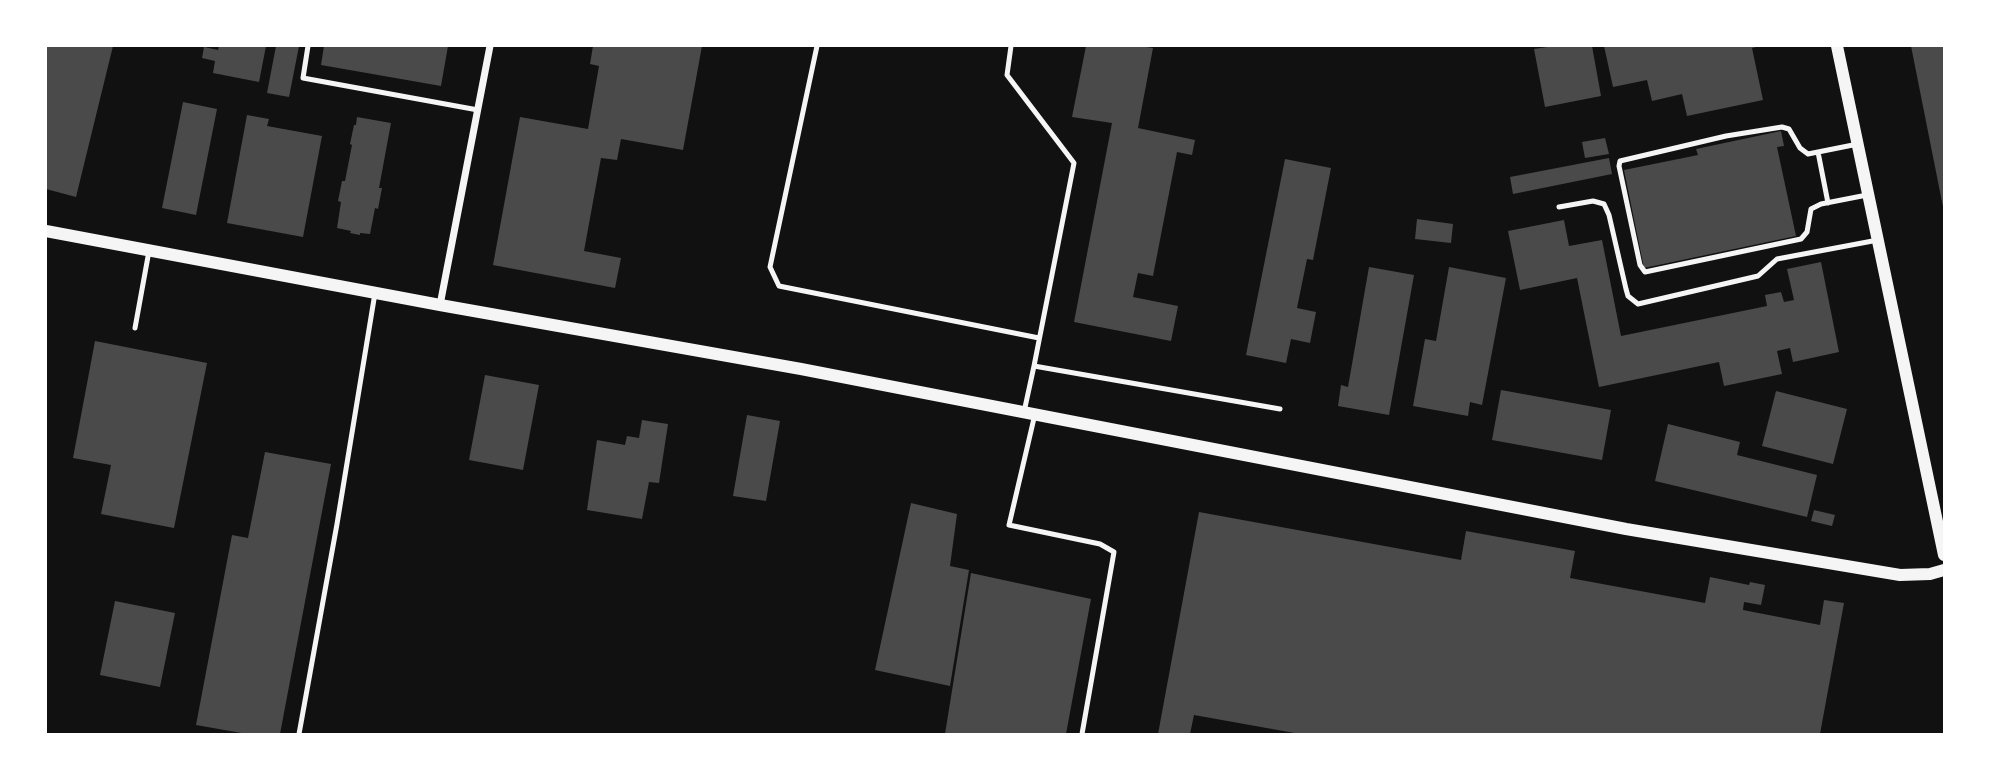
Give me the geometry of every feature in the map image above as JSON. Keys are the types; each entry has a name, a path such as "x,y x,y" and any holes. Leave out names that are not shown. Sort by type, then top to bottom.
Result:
{"street":[{"path":"440,305 490,46"},
{"path":"1837,46 1944,555"},
{"path":"46,231 801,369 1626,529 1900,575 1930,574 1944,570"}],"lane":[{"path":"308,46 303,78 478,110"},
{"path":"817,46 770,267 779,286 1039,338"},
{"path":"1011,46 1007,75 1074,163 1039,338 1009,525 1100,544 1114,552 1083,734"},
{"path":"1858,144 1808,154 1800,148 1789,129 1782,127 1726,136 1620,161 1619,166 1640,265 1645,272 1801,239 1807,232 1811,209 1868,195"},
{"path":"1818,152 1828,203"},
{"path":"1559,207 1594,201 1604,204 1628,296 1639,304 1758,276 1777,259 1878,240"},
{"path":"135,328 149,251"},
{"path":"299,734 375,293"},
{"path":"1034,366 1280,409"}],"building":[{"path":"46,46 113,46 76,197 46,189"},
{"path":"219,46 266,46 259,82 213,73 215,61 202,58 204,47 218,50"},
{"path":"276,46 299,46 289,97 267,93"},
{"path":"324,46 448,46 441,86 321,65"},
{"path":"593,46 702,46 683,150 621,139 617,160 601,158 584,251 621,258 615,288 493,265 520,117 588,129 599,66 590,64"},
{"path":"1086,46 1153,48 1138,128 1195,140 1192,155 1177,152 1153,276 1138,273 1133,297 1178,306 1171,341 1074,322 1112,123 1072,117"},
{"path":"1592,46 1601,96 1545,107 1534,49"},
{"path":"1604,46 1760,46 1752,48 1763,100 1687,116 1682,94 1652,101 1647,80 1613,87"},
{"path":"1911,46 1944,46 1943,207"},
{"path":"183,102 217,109 196,215 162,208"},
{"path":"247,115 269,119 267,126 322,136 303,237 227,223"},
{"path":"357,117 391,123 379,188 382,188 378,209 375,208 370,234 360,235 337,228 341,202 338,201 342,181 345,181"},
{"path":"1781,131 1784,146 1777,147 1796,236 1644,268 1624,170 1698,155 1696,149"},
{"path":"1605,138 1609,154 1585,158 1582,142"},
{"path":"1609,158 1612,174 1513,194 1510,177"},
{"path":"1285,159 1331,168 1313,260 1307,259 1297,308 1316,312 1310,343 1291,339 1286,363 1246,355"},
{"path":"1417,219 1453,224 1451,243 1415,239"},
{"path":"1564,220 1569,246 1602,240 1621,336 1767,306 1765,295 1781,292 1784,302 1794,300 1787,269 1821,262 1839,352 1793,362 1790,348 1777,351 1782,374 1724,386 1719,362 1599,387 1577,278 1520,290 1508,231"},
{"path":"1369,267 1414,275 1389,415 1338,406 1341,385 1348,387"},
{"path":"1449,267 1506,278 1482,405 1470,402 1468,416 1413,406 1425,339 1436,341"},
{"path":"95,341 207,363 174,528 101,514 111,465 73,458"},
{"path":"485,375 539,385 523,470 469,460"},
{"path":"1501,390 1611,410 1602,460 1492,440"},
{"path":"1776,391 1847,409 1833,464 1762,446"},
{"path":"747,415 780,421 766,501 733,496"},
{"path":"642,420 668,424 659,483 649,482 642,519 587,510 597,440 625,445 627,436 639,438"},
{"path":"1668,424 1740,442 1737,455 1817,475 1807,517 1655,481"},
{"path":"265,452 331,464 280,734 247,734 196,725 232,535 248,538"},
{"path":"911,503 957,514 950,566 969,570 950,686 875,670"},
{"path":"1814,510 1835,515 1832,526 1811,521"},
{"path":"1199,512 1461,560 1466,531 1575,551 1570,578 1705,603 1710,577 1749,585 1750,582 1765,585 1761,605 1744,602 1743,610 1820,625 1824,600 1844,603 1820,734 1300,734 1194,715 1190,734 1158,734"},
{"path":"971,573 1091,599 1066,734 945,734"},
{"path":"115,601 175,613 160,687 100,675"}]}
